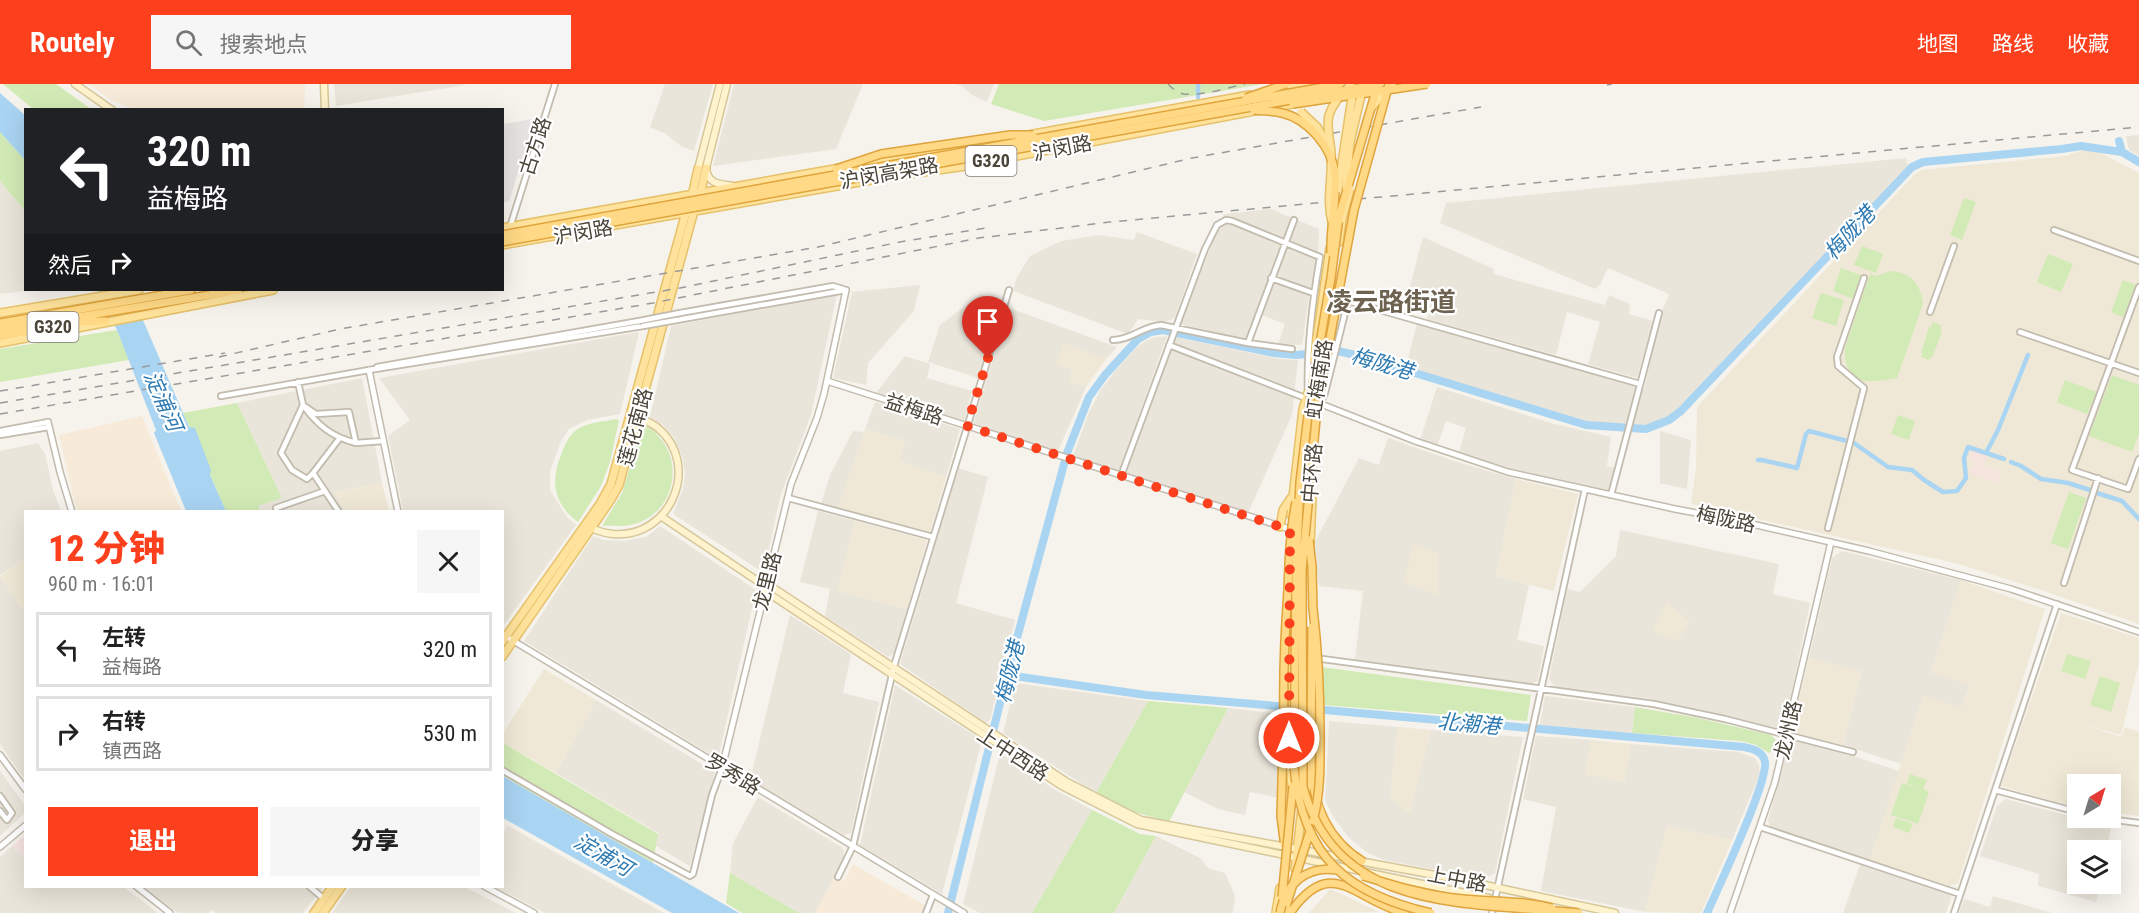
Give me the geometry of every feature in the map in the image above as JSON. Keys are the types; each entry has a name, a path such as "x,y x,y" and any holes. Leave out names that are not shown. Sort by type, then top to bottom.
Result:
{"highway":[{"path":"1224,109 1286,84"},
{"name":"沪闵高架路","path":"504,244 1224,109 1340,84"},
{"name":"沪闵高架路","path":"504,235 1048,135 1379,84"},
{"name":"中环路","path":"1379,84 1339,217 1309,407 1300,482 1296,571 1294,768 1296,790 1307,828 1321,852 1333,866 1346,878 1377,897 1431,913"},
{"name":"中环路","path":"1395,84 1354,210 1317,408 1301,532 1304,787 1313,821 1327,846 1347,868 1367,882 1388,892 1414,900 1467,909 1579,913"},
{"path":"1252,110 1427,84"},
{"path":"1224,109 1282,113 1313,131 1328,152 1335,172 1330,234 1331,278"},
{"path":"836,169 881,154 1010,135 1048,135"},
{"path":"0,332 33,320 185,291"},
{"path":"0,322 33,320 232,291"},
{"name":"G320","path":"0,332 75,322 106,321"},
{"path":"1285,848 1281,816 1289,716 1283,672 1292,519 1300,482"},
{"path":"1301,532 1312,567 1311,769 1314,791 1323,819 1346,850 1362,861"},
{"path":"1284,912 1310,832 1319,794 1319,668 1313,608"},
{"path":"1284,912 1294,768"},
{"path":"1303,804 1311,769"},
{"path":"1284,912 1287,892 1297,879 1312,871 1326,869 1344,871 1441,897 1523,902 1569,912"},
{"path":"1284,912 1314,887 1329,882 1344,885 1380,905 1405,913"}],"main road":[{"path":"75,84 109,108"},
{"path":"324,84 325,108"},
{"path":"698,169 720,84"},
{"path":"727,84 706,168 707,177 713,182 734,186"},
{"name":"沪闵路","path":"505,227 1311,84"},
{"path":"1340,96 1352,84"},
{"path":"1333,228 1329,212 1330,113 1352,84"},
{"name":"沪闵路","path":"1177,108 1190,114 1352,84"},
{"name":"虹梅南路","path":"1284,912 1299,849 1303,804 1307,657 1303,642 1301,532 1310,361 1333,228 1352,84"},
{"name":"虹梅南路","path":"1292,656 1289,622 1291,561 1301,532 1315,444 1350,142 1363,84"},
{"path":"1342,219 1366,118 1377,100 1395,84"},
{"name":"沪闵路","path":"504,244 694,213 894,176 959,167 1395,84 1408,84"},
{"path":"1287,105 1301,112 1317,128 1331,154"},
{"name":"莲花南路","path":"506,639 619,485 706,168"},
{"name":"莲花南路","path":"589,526 611,484 698,169"},
{"name":"G320","path":"0,312 132,291"},
{"name":"G320","path":"106,321 268,291"},
{"path":"0,343 106,321"},
{"name":"虹梅南路","path":"1307,657 1312,635 1301,532 1292,496 1303,409 1308,399"},
{"name":"虹梅南路","path":"1284,912 1284,856 1291,819 1289,716 1292,696 1296,576 1308,454 1318,403"},
{"path":"589,526 605,534 624,536 639,532 662,517 673,499 679,472 673,448 660,430 638,417"},
{"path":"1308,454 1315,444"},
{"path":"1297,459 1305,445"},
{"path":"1280,527 1283,510 1292,496"},
{"name":"上中西路","path":"662,517 894,666 984,731"},
{"path":"1291,561 1296,576"},
{"name":"上中西路","path":"762,583 765,591 892,674 1067,782 1141,820 1299,849"},
{"path":"1289,622 1294,611"},
{"path":"1310,649 1320,658"},
{"name":"上中西路","path":"1000,741 1062,786 1137,824 1297,858"},
{"name":"上中路","path":"1299,849 1498,887 1615,913"},
{"name":"上中路","path":"1297,858 1550,913"},
{"path":"314,913 332,888"},
{"path":"323,913 341,888"}],"street":[{"name":"古方路","path":"512,244 505,227 555,84"},
{"path":"1248,343 1294,220"},
{"path":"1121,476 1205,249 1217,225 1221,222 1232,221 1320,256 1313,293 1310,361"},
{"path":"2054,230 2139,261"},
{"path":"1930,312 1954,246"},
{"path":"1271,278 1313,293"},
{"path":"1828,528 1864,388 1838,366 1837,357 1864,278"},
{"path":"369,370 383,364 833,286 846,290"},
{"path":"2139,287 2072,470 2128,489 2139,459"},
{"path":"221,396 846,290"},
{"name":"龙里路","path":"762,583 797,467 817,418 846,290"},
{"path":"838,878 853,846 894,666 1009,290"},
{"path":"1318,403 1325,393 1348,301 1640,384"},
{"path":"1611,495 1659,313"},
{"path":"1113,340 1127,338 1149,326 1161,324 1248,343 1292,349"},
{"path":"2020,332 2139,373"},
{"path":"1168,345 1308,399"},
{"path":"369,370 398,510"},
{"name":"益梅路","path":"827,381 1301,532"},
{"path":"298,382 303,405 323,429 339,439 356,443 383,441"},
{"name":"梅陇路","path":"1318,403 1379,428 1508,472 1739,521 1976,579 2139,632"},
{"path":"303,405 316,414 349,412 356,443"},
{"path":"303,405 281,453 292,470 307,479 339,439"},
{"path":"0,431 48,424"},
{"path":"0,435 48,424"},
{"path":"48,424 71,510"},
{"path":"313,473 338,510"},
{"path":"2064,583 2098,478"},
{"path":"1492,913 1585,489"},
{"path":"277,510 276,508 326,491"},
{"path":"788,498 933,537"},
{"name":"龙州路","path":"1730,913 1775,782 1831,543"},
{"name":"龙里路","path":"504,771 641,850 689,876 693,874 712,795 722,768 765,591"},
{"path":"1954,913 2057,604"},
{"name":"罗秀路","path":"506,639 961,912"},
{"path":"1292,656 1602,695 1670,706 1853,752"},
{"path":"0,755 24,787"},
{"path":"1995,790 2067,809"},
{"path":"0,796 12,813 8,820 0,811"},
{"path":"2121,821 2139,823"},
{"path":"0,847 24,827"},
{"path":"1761,827 1960,894"},
{"path":"139,888 170,913"},
{"path":"311,888 324,899"},
{"path":"488,888 534,913"},
{"path":"926,913 933,895"}],"shaded area":[{"path":"88,84 305,84 304,108 131,108 113,101"},
{"path":"334,84 465,84 465,85 336,106"},
{"path":"665,84 713,84 694,151 682,147 666,134 650,127"},
{"path":"734,84 863,84 836,149 713,166"},
{"path":"956,84 994,84 987,102"},
{"path":"532,119 534,123 509,201 504,203 504,124"},
{"path":"2139,135 2139,156 2129,150 2126,136"},
{"path":"2086,149 2097,151 2139,173 2139,624 1955,563 1691,504 1696,469 1697,407 1915,174 1922,170 2066,156"},
{"path":"1906,158 1908,166 1675,412 1658,422 1646,426 1589,422 1406,367 1417,323 1644,389 1661,314 1669,294 1608,268 1600,285 1595,289 1440,223 1446,203"},
{"path":"0,181 24,210 24,291 0,294"},
{"path":"1271,209 1319,229 1318,258 1302,345 1278,344 1285,324 1256,313 1246,340 1180,324 1224,214"},
{"path":"1137,232 1197,254 1175,318 1164,322 1138,319 1128,334 1013,291 1017,277 1030,256 1061,241 1099,235 1134,240"},
{"path":"1423,237 1494,269 1494,274 1605,305 1609,295 1630,304 1629,314 1653,321 1637,378 1588,364 1600,322 1567,312 1556,355 1427,319 1432,300 1428,294 1410,286"},
{"path":"920,285 914,311 868,363 866,385 833,378 852,292"},
{"path":"837,294 811,415 780,497 764,573 673,514 683,489 685,473 682,456 674,438 663,425 650,417 671,326"},
{"path":"980,295 1001,301 978,378 928,362 940,325"},
{"path":"1009,308 1117,347 1106,359 1064,344 1072,370 1069,381 1086,387 1058,451 973,424"},
{"path":"639,332 620,414 587,420 569,429 560,443 550,472 550,490 567,517 576,525 504,625 504,510 403,510 388,436 410,420 379,378"},
{"path":"1167,336 1119,471 1073,456 1089,412 1100,391 1116,370 1139,345 1152,338"},
{"path":"1176,337 1279,359 1298,360 1292,415 1248,513 1126,474"},
{"path":"1063,343 1106,359 1086,387 1069,381 1072,370 1056,365"},
{"path":"905,356 930,364 927,378 972,391 964,421 876,393"},
{"path":"362,378 382,483 334,492 345,510 260,510 258,506 282,498 237,403"},
{"path":"1437,387 1551,423 1611,437 1607,466 1615,468 1610,491 1507,468 1459,452 1466,428 1446,421 1437,446 1420,440"},
{"path":"875,402 960,429 946,477 899,461 905,441 865,429"},
{"path":"142,416 181,510 78,510 59,435"},
{"path":"865,429 905,441 899,461 946,477 930,533 838,509"},
{"path":"853,431 864,432 838,509 821,504 830,475"},
{"path":"1660,431 1691,440 1687,489 1660,483"},
{"path":"1388,438 1516,479 1496,576 1529,585 1517,640 1544,646 1538,681 1531,684 1355,659 1363,591 1319,586 1314,544 1359,458 1379,465"},
{"path":"38,443 45,454 53,490 61,510 24,510 24,559 0,575 0,451"},
{"path":"1972,451 1988,456 1984,466 2001,472 1997,483 1970,473 1973,465 1978,467 1980,463 1969,459"},
{"path":"958,468 988,477 956,603 1015,620 990,720 985,723 900,664"},
{"path":"1516,479 1578,494 1554,591 1496,576"},
{"path":"382,483 389,510 345,510 333,492"},
{"path":"818,511 855,521 837,591 907,609 894,654 888,657 825,616 830,589 800,582"},
{"path":"855,521 927,540 907,609 837,591"},
{"path":"660,526 756,590 718,759 524,641 593,536 604,540 623,541 646,537"},
{"path":"1620,530 1779,564 1773,594 1810,603 1786,721 1781,726 1777,728 1646,698 1555,687 1549,679 1567,589 1580,592 1616,556"},
{"path":"1414,544 1438,553 1439,595 1403,582"},
{"path":"1842,551 1961,580 1931,672 1970,685 1962,708 1923,696 1901,764 1843,745 1861,672 1809,658 1832,558"},
{"path":"24,559 24,612 0,576"},
{"path":"0,576 24,612 24,779 0,744"},
{"path":"1961,580 2045,609 1958,883 1950,886 1870,860 1923,695 1962,708 1970,686 1931,672"},
{"path":"1667,602 1690,622 1677,641 1652,631"},
{"path":"2061,613 2139,638 2139,662 2121,735 2083,724 2121,737 2125,727 2139,732 2139,816 2121,813 2121,774 2067,774 2067,804 2060,803 2062,796 2059,803 2001,786"},
{"path":"790,615 851,654 843,693 879,702 851,833 844,835 750,780"},
{"path":"1809,658 1861,671 1843,745 1791,732"},
{"path":"544,669 596,700 556,773 504,744 504,732"},
{"path":"1015,683 1148,701 1096,793 1003,733"},
{"path":"895,685 982,740 942,894 860,845"},
{"path":"1545,696 1635,707 1632,733 1540,725"},
{"path":"596,700 715,772 690,866 656,846 658,833 556,773"},
{"path":"1228,708 1279,714 1279,798 1250,792 1245,815 1218,809 1184,792"},
{"path":"1329,721 1398,727 1390,797 1410,813 1431,730 1523,737 1495,873 1484,879 1384,860 1368,853 1348,837 1332,815 1325,800"},
{"path":"1398,727 1431,730 1410,814 1390,797"},
{"path":"1536,736 1591,740 1585,774 1624,782 1631,744 1738,752 1755,758 1760,774 1732,840 1667,826 1645,912 1541,891 1556,807 1523,799"},
{"path":"1591,740 1631,744 1624,782 1585,774"},
{"path":"1790,740 1841,752 1899,771 1870,860 1770,827 1768,820"},
{"path":"1000,753 1052,788 1092,810 1032,913 980,913 963,904"},
{"path":"0,771 24,804 24,814 0,836"},
{"path":"758,797 843,848 844,860 815,913 799,913 730,873 733,843"},
{"path":"2006,799 2067,815 2067,828 2111,828 2109,840 2067,840 2067,894 2038,886 2039,874 1980,856 1997,806"},
{"path":"507,825 664,913 545,913 497,888 504,888 504,832"},
{"path":"1667,826 1732,840 1701,913 1645,912"},
{"path":"24,836 24,856 12,846"},
{"path":"1156,836 1200,858 1208,868 1225,873 1235,895 1233,913 1114,913"},
{"path":"12,846 24,856 24,888 125,888 158,913 0,913 0,857"},
{"path":"853,864 926,906 922,913 815,913 835,877 843,882"},
{"path":"1860,865 1952,895 1946,913 1843,913"},
{"path":"145,888 322,888 303,913 216,913 212,910 209,913 178,913"},
{"path":"350,888 467,888 516,913 332,913"},
{"path":"1330,889 1379,912 1309,913"},
{"path":"2067,894 2098,894 2096,902"},
{"path":"1993,896 2052,913 1959,913 1964,899 1990,907"}],"green space":[{"path":"3,84 56,84 90,108 32,108"},
{"path":"999,84 1263,84 1044,121 991,104"},
{"path":"0,132 24,159 24,210 0,181"},
{"path":"1964,198 1976,202 1962,240 1950,235"},
{"path":"1862,246 1883,254 1876,273 1854,265"},
{"path":"2048,254 2073,264 2061,292 2037,282"},
{"path":"1841,268 1861,275 1853,299 1833,291"},
{"path":"1891,271 1904,274 1914,281 1920,291 1923,304 1897,378 1877,381 1860,380 1849,370 1845,348 1870,274 1876,276"},
{"path":"2123,280 2136,285 2125,318 2111,312"},
{"path":"1821,293 1844,300 1836,326 1812,318"},
{"path":"1933,322 1942,326 1940,330 1942,332 1932,358 1930,357 1929,360 1921,357 1923,353 1921,353 1929,327"},
{"path":"117,330 129,360 0,382 0,349"},
{"path":"2112,375 2139,385 2139,434 2132,452 2089,436"},
{"path":"2065,380 2097,392 2087,414 2057,402"},
{"path":"237,403 282,498 258,506 260,510 226,510 183,413"},
{"path":"1898,415 1915,421 1909,440 1891,434"},
{"path":"619,420 610,462 601,486 578,522 564,508 556,492 556,474 561,455 570,436 579,428"},
{"path":"649,425 667,448 671,460 673,472 668,496 653,514 643,521 627,526 602,526 622,493 642,427"},
{"path":"2069,492 2086,498 2068,549 2051,543"},
{"path":"2067,654 2091,661 2085,679 2061,671"},
{"path":"1321,667 1531,695 1527,721 1323,705"},
{"path":"2100,676 2120,683 2111,712 2090,705"},
{"path":"1148,701 1228,708 1169,822 1131,811 1096,793"},
{"path":"1635,707 1698,718 1771,735 1780,745 1769,753 1756,745 1741,741 1632,733"},
{"path":"504,744 658,834 653,863 504,777"},
{"path":"1910,774 1927,780 1923,789 1929,792 1918,824 1891,815 1902,783 1918,787 1907,783"},
{"path":"1092,810 1140,834 1156,836 1114,913 1032,913"},
{"path":"1896,818 1913,824 1909,833 1893,827"},
{"path":"730,873 799,913 742,913 726,903"}],"water":[{"path":"0,93 24,114 24,159 0,132"},
{"name":"淀浦河","path":"98,291 130,291 189,427 195,428 211,470 210,475 226,510 186,510 154,433 156,430 117,330"},
{"name":"淀浦河","path":"504,777 739,913 672,913 504,819"}],"waterway":[{"path":"1198,84 1198,97"},
{"path":"2119,141 2122,152 2139,162"},
{"name":"梅陇港","path":"948,913 1007,675 1067,453 1089,397 1105,375 1138,339 1151,332 1163,330 1274,353 1296,355 1338,351 1586,425 1646,429 1669,420 1681,411 1912,167 1923,162 2081,146 2122,152"},
{"path":"1986,453 1998,430 2028,355"},
{"path":"1758,460 1797,468 1806,434 1809,431 1847,441"},
{"path":"1854,443 1888,467 1912,470 1943,492 1957,491 1966,478 1964,458 1968,447 2004,459"},
{"path":"2011,462 2041,479 2068,483 2090,490"},
{"path":"2097,493 2122,501 2139,519"},
{"name":"北潮港","path":"1007,675 1146,695 1289,707"},
{"name":"北潮港","path":"1313,709 1744,747 1757,751 1765,762 1759,791 1707,913"}],"railway":[{"path":"1168,84 1179,93 1184,94 1207,93 1245,84"},
{"path":"1607,85 1612,84"},
{"path":"219,357 340,329 818,247 1192,158 1481,107"},
{"path":"0,414 653,303 979,238 1110,222 2139,127"},
{"path":"0,403 680,288 900,242 986,228"},
{"path":"0,391 225,353"}],"district":[{"name":"凌云路街道","path":"1391,302"}],"route":[{"path":"988,358 967,426 1290,530 1289,738"}]}
